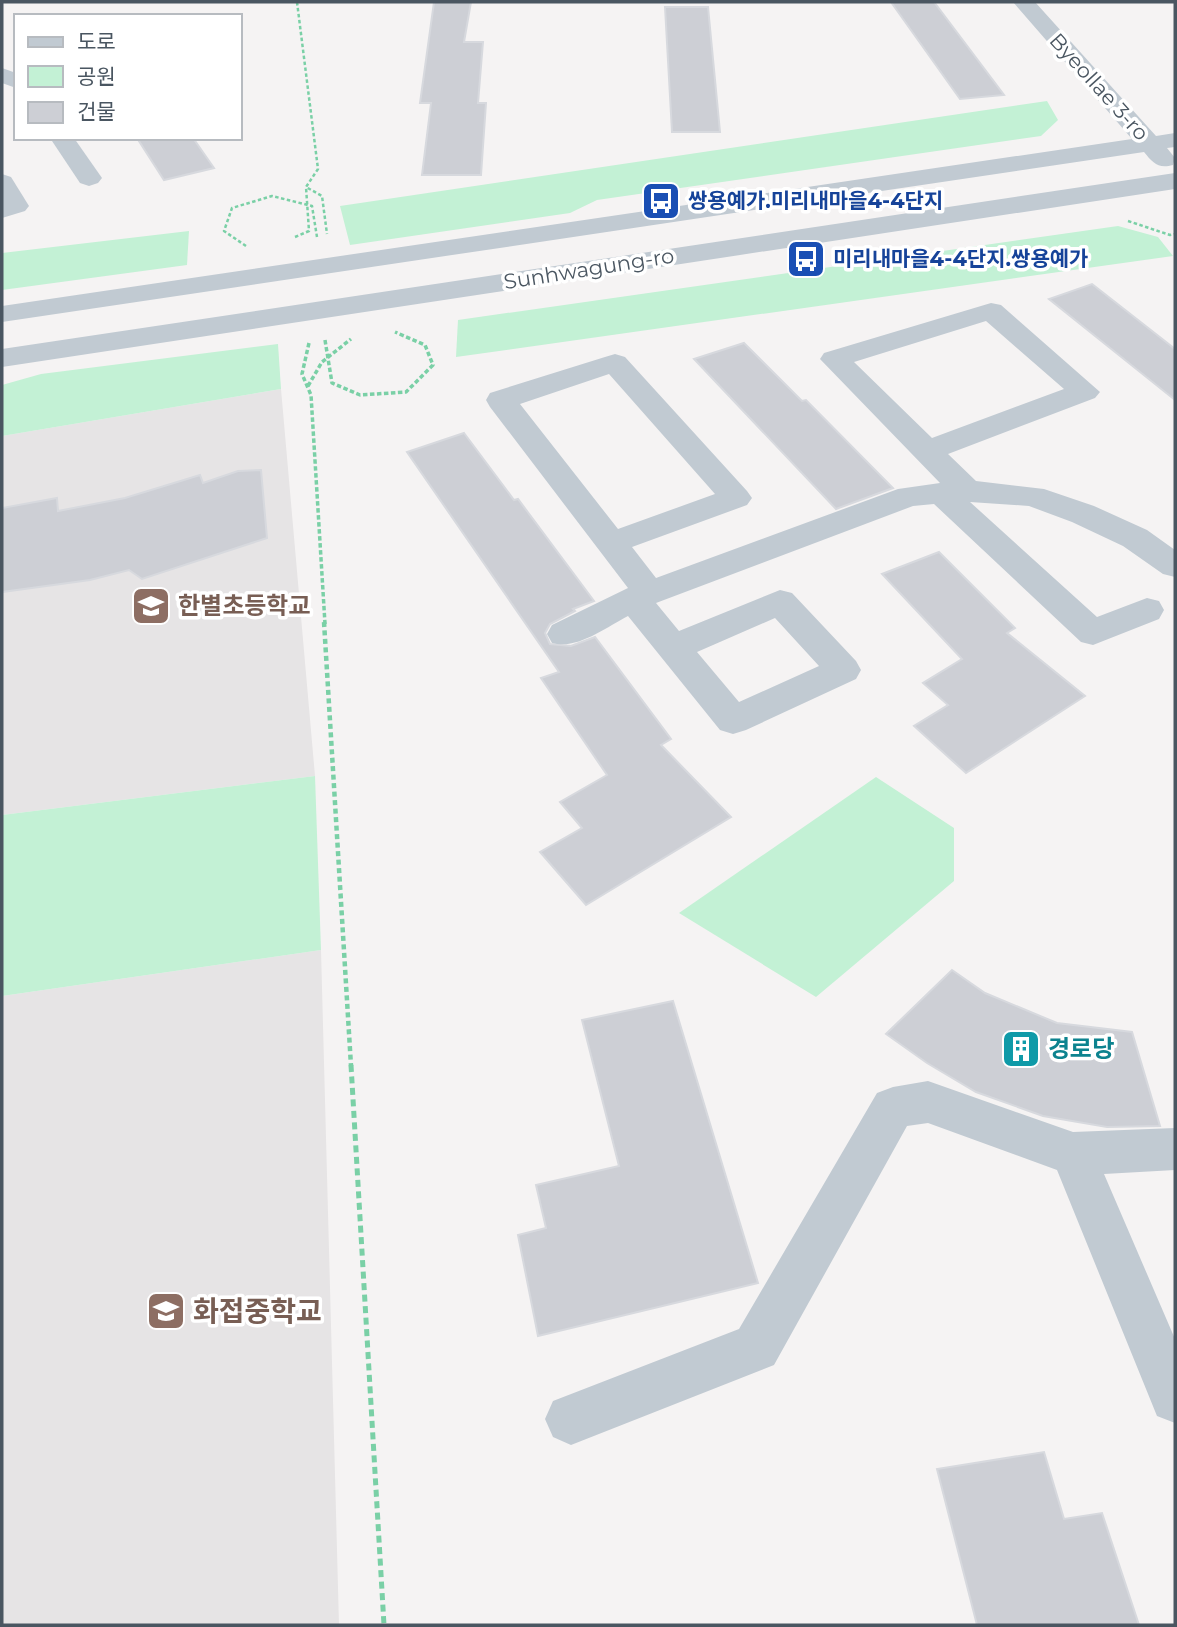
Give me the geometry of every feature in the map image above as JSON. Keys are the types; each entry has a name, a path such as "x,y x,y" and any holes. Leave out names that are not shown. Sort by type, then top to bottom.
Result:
{"street":[{"name":"Byeollae 3-ro","path":"1024,2 1163,142 1175,172"},
{"path":"63,140 89,178"},
{"name":"Sunhwagung-ro","path":"2,314 1163,142"},
{"name":"Sunhwagung-ro","path":"2,358 1175,181"},
{"path":"2,182 16,206 2,210"},
{"path":"927,452 1085,391 991,311 834,359 927,452 954,492 1093,633 1147,610"},
{"path":"611,543 736,498 615,362 500,400 611,543 673,648"},
{"path":"564,634 641,596 909,496 954,492 1033,496 1083,514 1135,538 1175,566"},
{"path":"571,1419 756,1347 893,1108 928,1102 1073,1154 1175,1149"},
{"path":"1073,1154 1175,1398"}],"path":[{"path":"290,239 309,231 306,187 318,169 297,2"},
{"path":"306,187 322,196 328,240"},
{"path":"247,247 224,232 232,208 272,196"},
{"path":"1170,235 1175,234"},
{"path":"307,387 322,362 359,332"},
{"path":"332,383 360,395 406,392 433,365 425,345 397,332 385,332"},
{"path":"310,338 302,374 311,395 384,1625"}],"shaded area":[{"name":"한별초등학교","path":"281,389 315,776 2,815 2,436"},
{"name":"화접중학교","path":"321,950 339,1625 2,1625 2,996"}],"green space":[{"path":"1047,101 1058,120 1041,136 597,200 570,213 350,245 340,206"},
{"path":"1118,226 1158,237 1173,256 456,357 458,320"},
{"path":"189,231 187,265 2,290 2,253"},
{"path":"278,344 281,389 2,436 2,385 41,374"},
{"path":"315,776 321,950 2,996 2,815"},
{"path":"876,777 954,828 954,881 816,997 679,913"}],"building":[{"path":"434,2 471,2 464,42 483,42 478,103 486,103 481,175 422,175 431,103 420,103"},
{"path":"891,2 934,2 1004,95 960,99"},
{"path":"665,7 708,7 720,132 672,132"},
{"path":"138,140 194,140 214,168 164,180"},
{"path":"1092,284 1175,349 1175,400 1049,299"},
{"path":"744,343 802,401 806,400 893,488 836,509 694,359"},
{"path":"464,433 514,500 518,499 594,601 573,609 575,611 550,624 545,633 550,644 571,646 595,637 671,739 661,745 731,817 586,905 540,852 582,828 560,802 607,775 541,678 559,672 407,452"},
{"name":"한별초등학교","path":"261,470 267,538 142,579 129,570 90,580 2,592 2,508 57,498 58,511 125,498 200,475 203,483 238,471"},
{"path":"939,552 1015,628 1007,633 1085,696 966,773 914,726 948,705 923,683 962,659 882,574"},
{"name":"경로당","path":"952,970 985,993 1057,1023 1132,1032 1160,1126 1107,1127 1043,1116 976,1092 927,1063 886,1034"},
{"path":"673,1001 758,1283 538,1336 518,1235 546,1228 536,1185 619,1166 582,1020"},
{"path":"1044,1452 1064,1519 1102,1513 1139,1625 977,1625 937,1469"}],"place":[{"name":"쌍용예가.미리내마을4-4단지","path":"661,201"},
{"name":"미리내마을4-4단지.쌍용예가","path":"806,259"},
{"name":"한별초등학교","path":"151,606"},
{"name":"경로당","path":"1021,1049"},
{"name":"화접중학교","path":"166,1311"}]}
